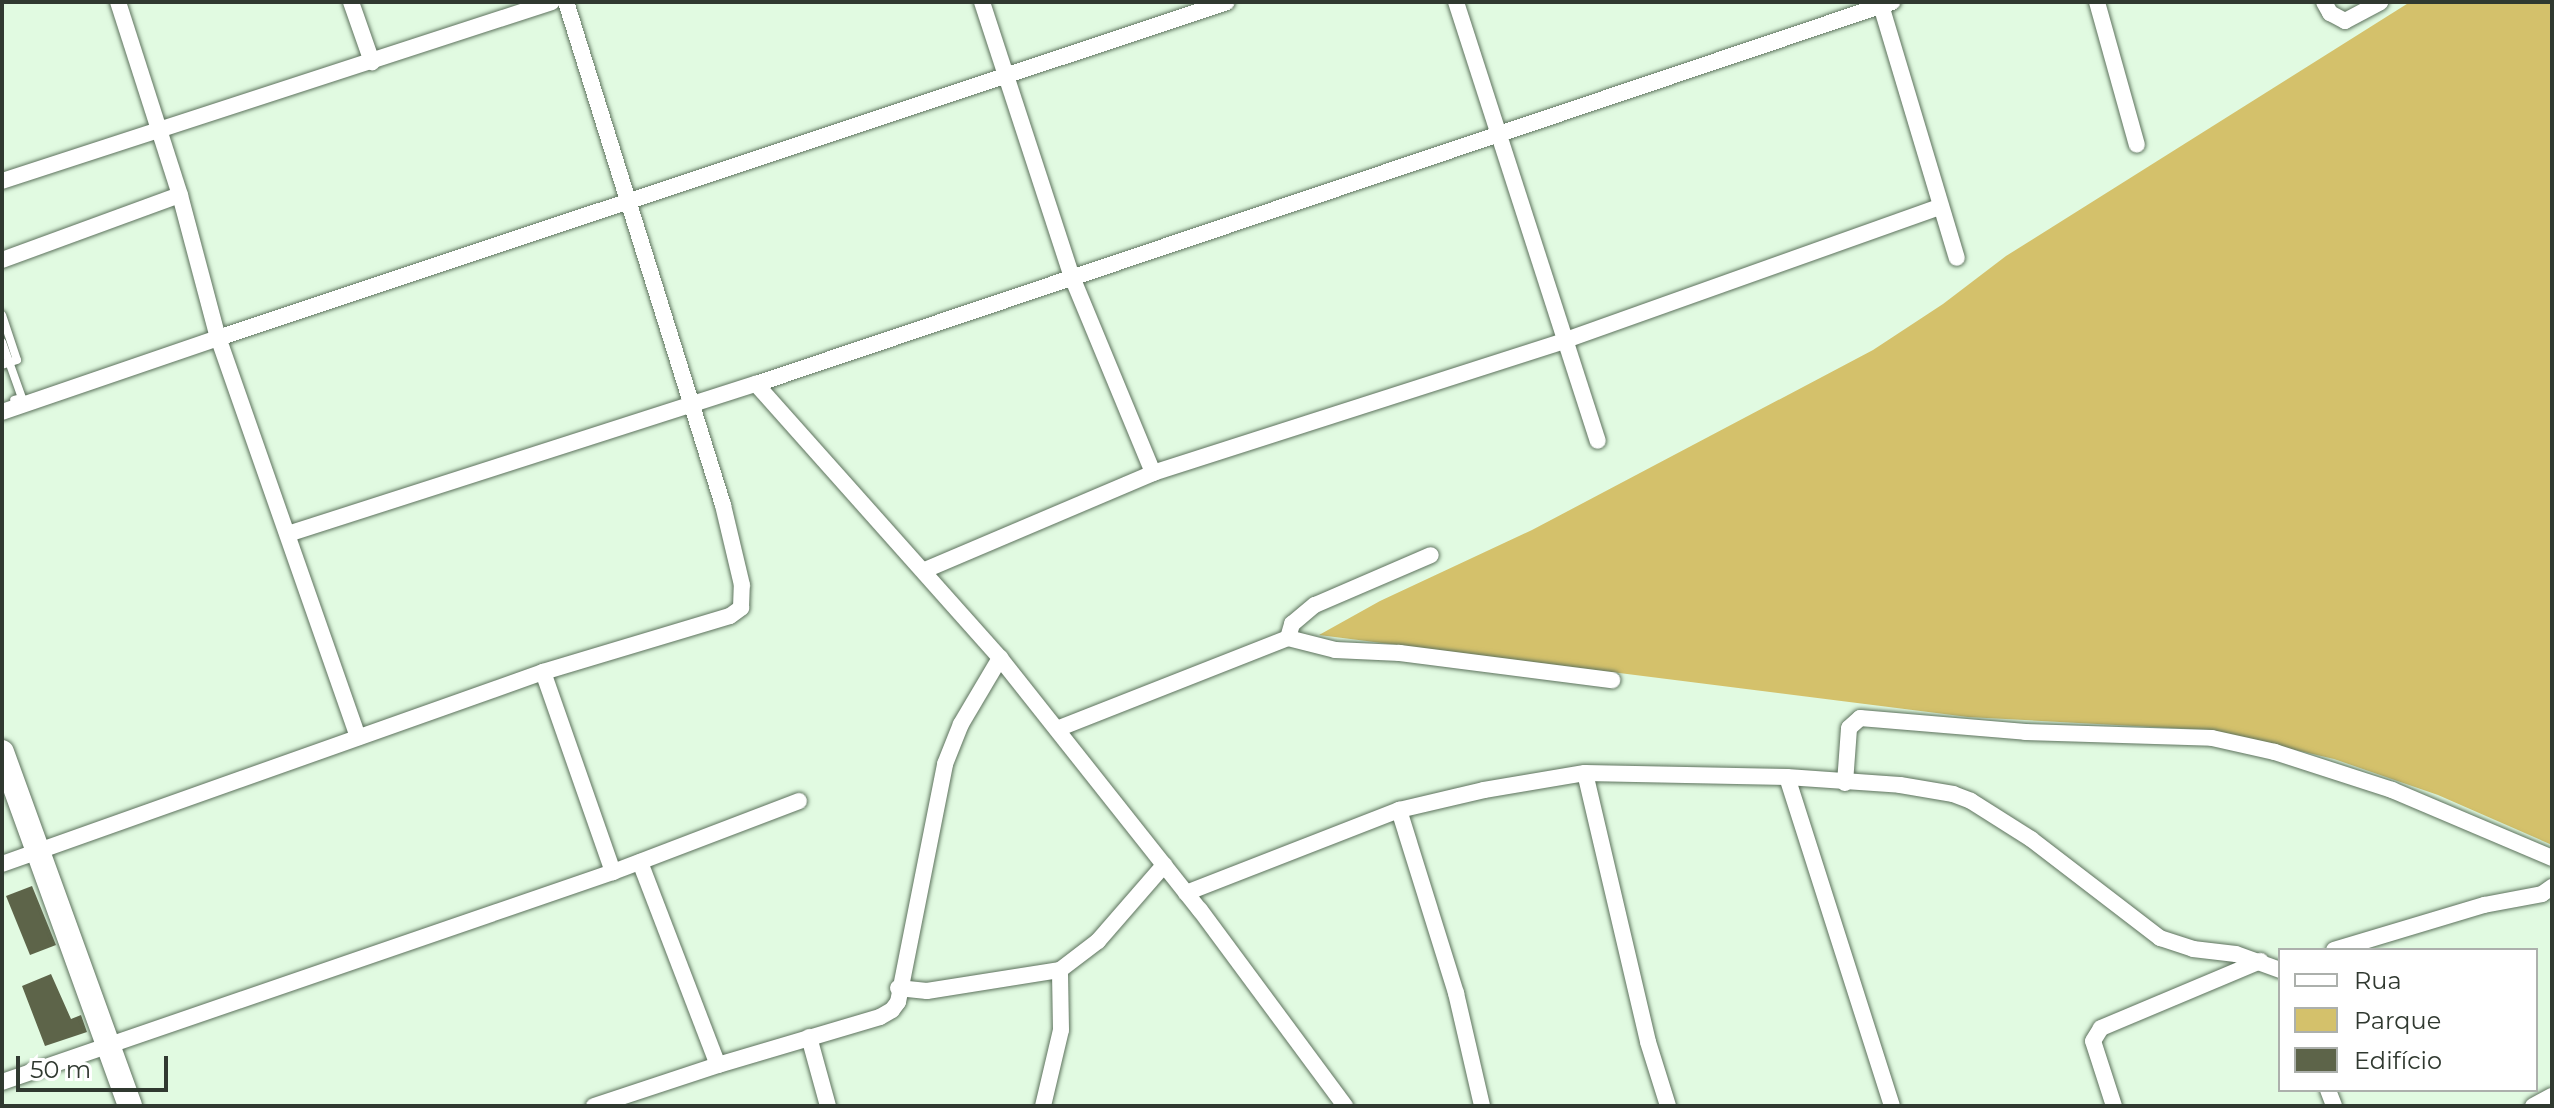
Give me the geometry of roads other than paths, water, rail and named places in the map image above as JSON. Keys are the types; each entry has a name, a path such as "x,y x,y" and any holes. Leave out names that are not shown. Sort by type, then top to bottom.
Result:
{"street":[{"path":"118,2 180,195 218,338 358,737"},
{"path":"351,2 372,62"},
{"path":"2,181 158,133 552,2"},
{"path":"2,864 543,672 730,616 741,608 742,585 723,505 566,2"},
{"path":"982,2 1072,277 1153,473"},
{"path":"2,412 626,200 1227,2"},
{"path":"1456,2 1563,341 1598,441"},
{"path":"2097,2 2137,145"},
{"path":"2324,2 2330,13 2345,21 2380,2"},
{"path":"288,534 756,384 1498,136 1884,3 1957,258"},
{"path":"2,260 180,195"},
{"path":"925,570 1153,473 1563,341 1940,207"},
{"path":"756,384 925,570 1000,658 1186,893 1343,1105"},
{"path":"1288,638 1292,624 1315,605 1431,555"},
{"path":"1057,729 1288,638 1335,650 1400,653 1612,680"},
{"path":"594,1106 880,1017 898,1002 898,988 945,764 961,724 1000,658"},
{"path":"543,672 613,872"},
{"path":"1845,783 1849,728 1860,718 2025,732 2212,738 2275,752 2379,786 2438,807 2552,858"},
{"path":"2,752 130,1106"},
{"path":"1186,893 1399,810 1585,773 1787,777 1900,785 1953,794 1971,801 2031,839 2160,938 2193,949 2260,961 2278,969"},
{"path":"1585,773 1648,1042 1668,1106"},
{"path":"1787,777 1887,1104"},
{"path":"2,1082 613,872 799,801"},
{"path":"1399,810 1456,993 1482,1106"},
{"path":"640,862 718,1065"},
{"path":"898,988 927,991 1060,970 1098,941 1164,865"},
{"path":"2341,948 2484,905 2542,894 2552,887"},
{"path":"2114,1106 2093,1041 2101,1028 2260,961"},
{"path":"1043,1106 1061,1030 1060,970"},
{"path":"809,1037 828,1106"},
{"path":"2533,1106 2552,1096"}],"lane":[{"path":"2,315 17,360 6,364"},
{"path":"2,342 6,364 22,398 2,404"}]}
